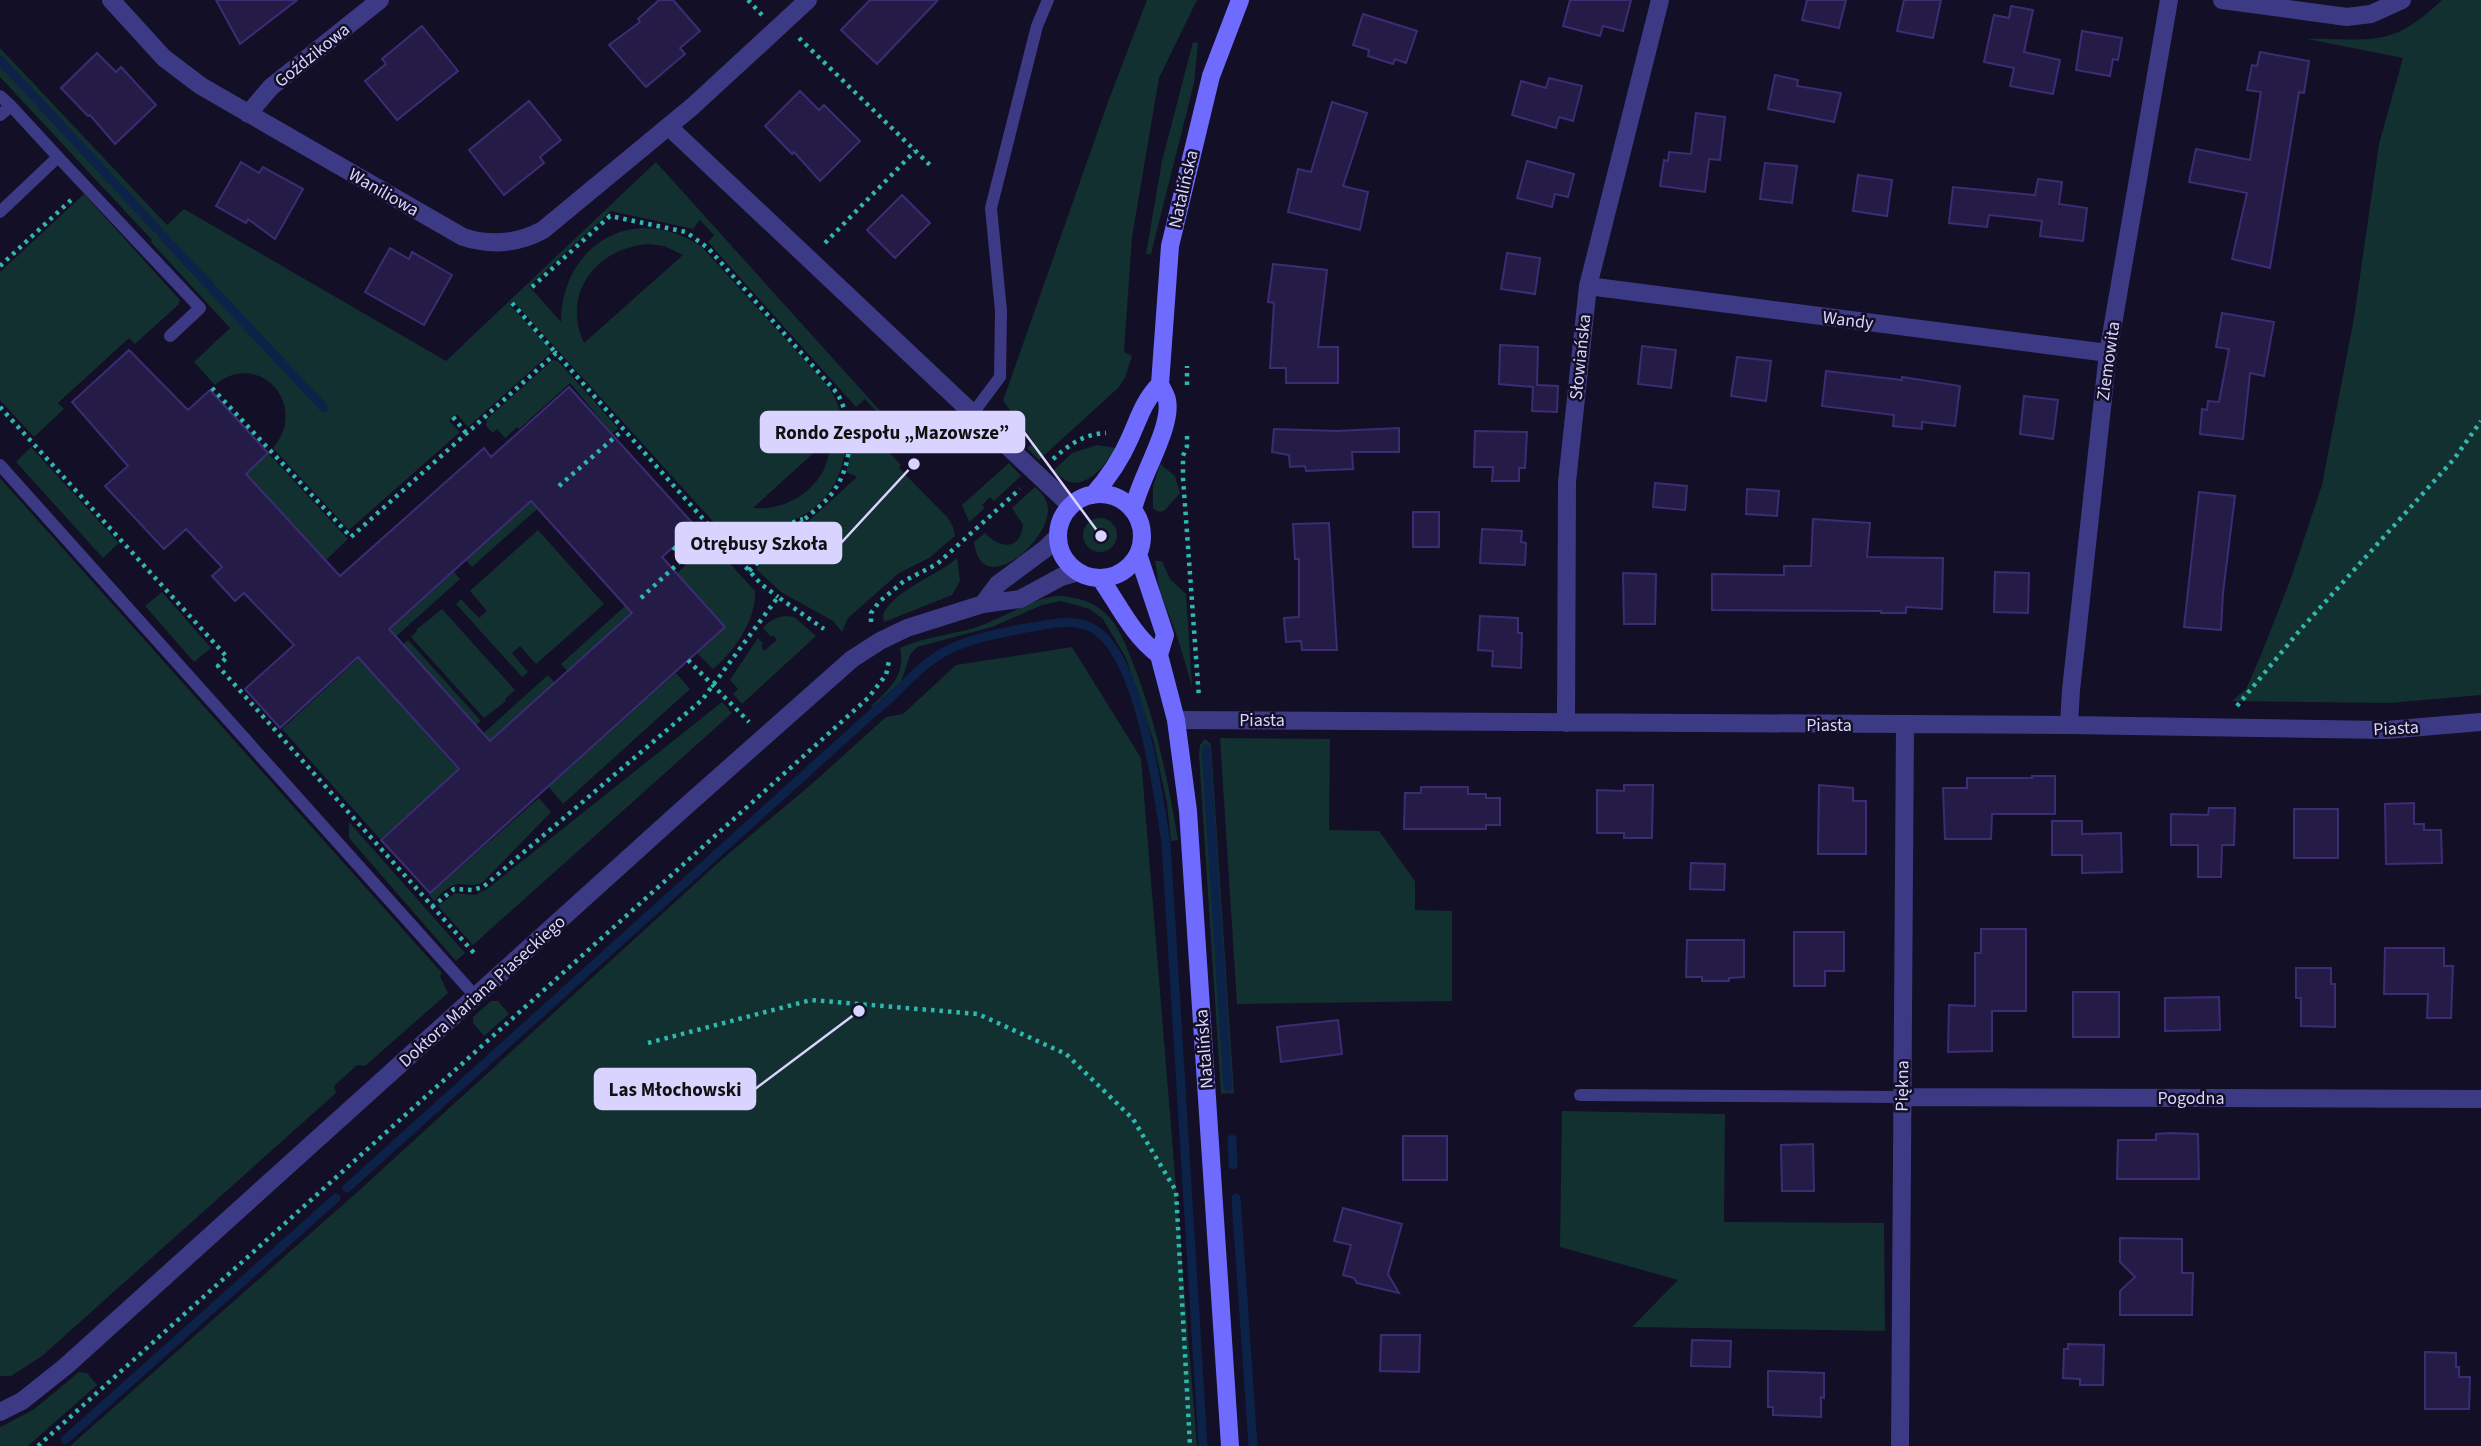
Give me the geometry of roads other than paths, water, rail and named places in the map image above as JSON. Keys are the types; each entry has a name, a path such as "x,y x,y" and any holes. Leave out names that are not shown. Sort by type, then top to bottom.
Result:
{"main road":[{"name":"Natalińska","path":"1133,510 1136,493 1165,422 1167,400 1160,384 1170,246 1212,76 1240,0"},
{"name":"Natalińska","path":"1093,495 1107,480 1130,439 1149,396 1160,384"},
{"path":"1093,495 1115,497 1133,510 1141,528 1138,554 1123,571 1100,578 1078,572 1063,556 1058,536 1060,525 1071,506 1093,495"},
{"name":"Natalińska","path":"1138,554 1165,635 1159,655 1176,720 1190,839 1230,1446"},
{"path":"1100,578 1127,621 1147,646 1159,655"}],"street":[{"name":"Waniliowa","path":"111,0 164,58 181,72 248,114 463,237 490,243 514,242 543,230 668,127 808,0"},
{"name":"Goździkowa","path":"248,114 271,87 380,0"},
{"name":"Słowiańska","path":"1566,723 1567,482 1588,286 1660,0"},
{"name":"Ziemowita","path":"2069,725 2108,353 2169,0"},
{"path":"2222,0 2347,17 2371,14 2402,0"},
{"path":"668,127 1071,506"},
{"name":"Wandy","path":"1588,286 2108,353"},
{"path":"983,604 998,584 1058,536"},
{"name":"Doktora Mariana Piaseckiego","path":"0,1412 22,1401 66,1366 852,659 896,633 983,604 1020,599 1061,577 1078,572"},
{"name":"Piasta","path":"1176,720 2069,725 2386,730 2481,722"},
{"name":"Piękna","path":"1900,1446 1905,726"},
{"name":"Pogodna","path":"1902,1097 2481,1099"}],"lane":[{"path":"973,413 1000,377 1001,311 991,208 1037,26 1048,0"},
{"path":"0,96 200,308 170,336"},
{"path":"0,115 10,106"},
{"path":"0,212 58,157"},
{"path":"0,465 476,997"},
{"path":"1580,1096 1902,1097"}],"waterway":[{"path":"0,60 158,230"},
{"path":"163,236 324,408"},
{"path":"347,1188 935,658 953,647 984,637 1050,624 1082,624 1107,641 1121,663 1133,692 1151,758 1166,843 1203,1446"},
{"path":"1206,749 1228,1087"},
{"path":"1232,1139 1233,1165"},
{"path":"65,1440 336,1198"},
{"path":"1236,1198 1253,1446"}],"place":[{"name":"Otrębusy Szkoła","path":"914,464"},
{"name":"Rondo Zespołu „Mazowsze”","path":"1101,536"},
{"name":"Las Młochowski","path":"859,1011"}]}
